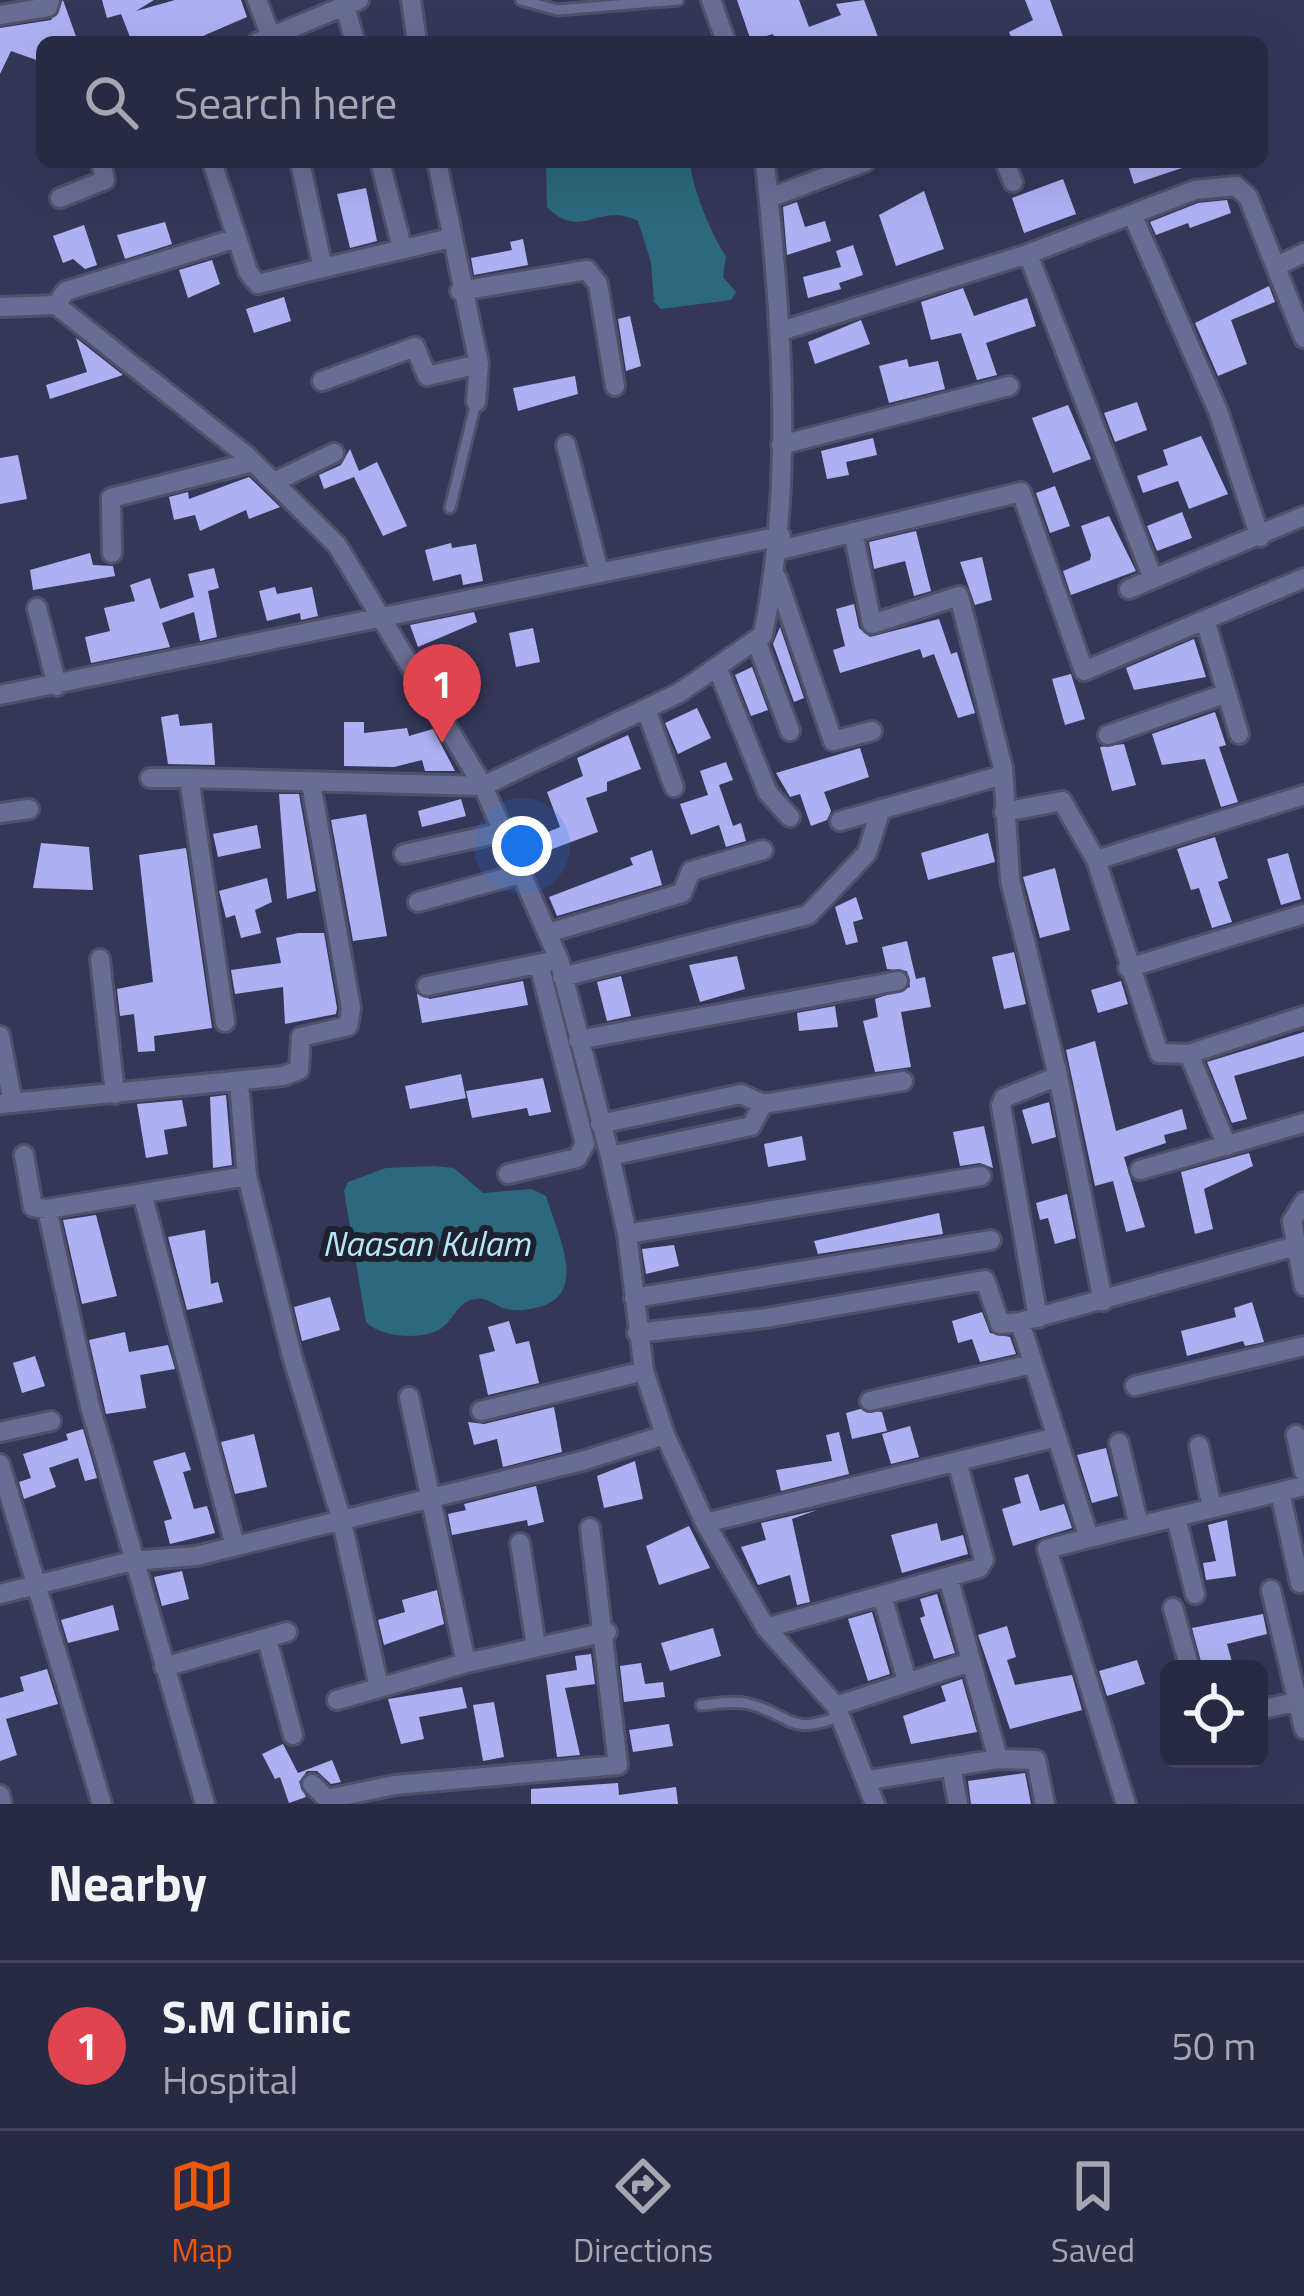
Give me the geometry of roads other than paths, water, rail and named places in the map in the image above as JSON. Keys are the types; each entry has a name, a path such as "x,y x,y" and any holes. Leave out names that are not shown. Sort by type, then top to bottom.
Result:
{"street":[{"path":"0,15 47,7 50,0"},
{"path":"257,0 264,36"},
{"path":"411,0 416,36"},
{"path":"712,0 724,36"},
{"path":"272,36 352,3 355,36"},
{"path":"60,199 104,182 102,168"},
{"path":"214,168 248,272 258,284 451,238"},
{"path":"301,168 323,268"},
{"path":"382,168 402,247"},
{"path":"438,168 460,291 479,364 476,402"},
{"path":"150,778 483,786 646,709 764,635 780,543 781,446 781,331 766,168"},
{"path":"769,198 850,168"},
{"path":"1007,168 1013,182"},
{"path":"781,331 1028,254 1195,190 1236,186 1248,197 1304,338"},
{"path":"1132,214 1218,411 1260,537"},
{"path":"56,304 66,291 237,238"},
{"path":"1028,254 1153,579"},
{"path":"1277,266 1304,254"},
{"path":"460,291 587,270 598,284 616,386"},
{"path":"0,308 56,304 254,462 337,545 483,786 548,933 584,1135 584,1151 508,1174"},
{"path":"322,381 415,347 428,376 479,364"},
{"path":"781,446 1009,386"},
{"path":"566,445 599,572"},
{"path":"274,482 334,453"},
{"path":"112,553 111,498 254,462"},
{"path":"0,694 599,572 853,532 1021,492 1084,671 1304,578"},
{"path":"1130,589 1304,516"},
{"path":"853,532 872,624 958,596 1003,776 1010,880 1058,1076 1103,1301"},
{"path":"776,574 833,741 872,731"},
{"path":"38,608 57,686"},
{"path":"1204,620 1239,734"},
{"path":"756,640 790,731"},
{"path":"717,667 768,793 790,817"},
{"path":"1108,735 1227,693"},
{"path":"646,709 674,787"},
{"path":"840,821 1003,776"},
{"path":"189,778 225,1022"},
{"path":"0,1036 7,1104 239,1083 294,1073 301,1037 348,1026 351,1008 310,784"},
{"path":"1096,860 1304,795"},
{"path":"1004,812 1062,802 1096,860 1159,1053 1189,1054 1304,1016"},
{"path":"0,813 29,809"},
{"path":"427,986 553,967 808,916 866,853 881,809"},
{"path":"404,854 504,832"},
{"path":"548,933 682,893 691,871 763,850"},
{"path":"418,902 523,873"},
{"path":"1128,968 1304,914"},
{"path":"100,959 115,1094"},
{"path":"553,967 610,1156 627,1234 644,1371 665,1435 705,1523 766,1628 838,1711 875,1804"},
{"path":"578,1040 898,981"},
{"path":"1189,1054 1227,1146"},
{"path":"1058,1076 1004,1098 1001,1106 1032,1364 1089,1538"},
{"path":"600,1124 741,1094 763,1104 903,1081"},
{"path":"239,1083 247,1176 292,1356 341,1518 379,1687"},
{"path":"610,1156 751,1126 763,1104"},
{"path":"1140,1169 1304,1123"},
{"path":"24,1155 33,1207 47,1209 247,1176"},
{"path":"627,1234 981,1176"},
{"path":"142,1193 236,1546"},
{"path":"1304,1202 1292,1221 1292,1247 1304,1286"},
{"path":"47,1209 90,1406 205,1804"},
{"path":"634,1298 991,1240"},
{"path":"637,1333 766,1318 985,1280 1000,1324 1103,1301 1292,1247"},
{"path":"1135,1385 1304,1346"},
{"path":"870,1401 1032,1364"},
{"path":"481,1411 644,1371"},
{"path":"409,1396 466,1663"},
{"path":"0,1432 51,1421"},
{"path":"0,1594 132,1561 196,1556 582,1461 665,1435"},
{"path":"1296,1435 1304,1472"},
{"path":"705,1523 958,1465 1053,1438"},
{"path":"1119,1443 1139,1526"},
{"path":"1199,1446 1212,1508"},
{"path":"0,1464 102,1804"},
{"path":"766,1628 884,1599 979,1568 984,1560 958,1465"},
{"path":"1126,1804 1047,1549 1304,1486"},
{"path":"1280,1492 1300,1583"},
{"path":"1176,1517 1195,1594"},
{"path":"312,1784 327,1799 618,1765 607,1632 590,1528"},
{"path":"520,1543 536,1646"},
{"path":"950,1580 998,1759"},
{"path":"1271,1590 1304,1730"},
{"path":"884,1599 907,1681"},
{"path":"1173,1608 1187,1660"},
{"path":"337,1700 466,1663 607,1632"},
{"path":"164,1667 287,1633"},
{"path":"267,1639 293,1735"},
{"path":"838,1711 907,1681 970,1662"},
{"path":"1268,1708 1300,1701"},
{"path":"869,1780 998,1759 1036,1760 1045,1804"},
{"path":"951,1766 958,1804"},
{"path":"0,1795 2,1804"}],"lane":[{"path":"521,0 557,10 678,0"},
{"path":"450,508 476,402"},
{"path":"701,1705 748,1704 789,1725 810,1728 838,1711"}],"water":[{"path":"546,168 691,168 703,210 726,256 723,277 736,292 731,300 661,309 654,302 651,262 638,221 612,215 570,221 547,207"},
{"name":"Naasan Kulam","path":"386,1168 454,1168 483,1193 532,1189 546,1196 565,1259 563,1289 554,1300 516,1310 474,1299 443,1327 415,1336 382,1332 366,1322 344,1191 348,1182"}],"place":[{"name":"S.M Clinic","path":"442,743"}]}
